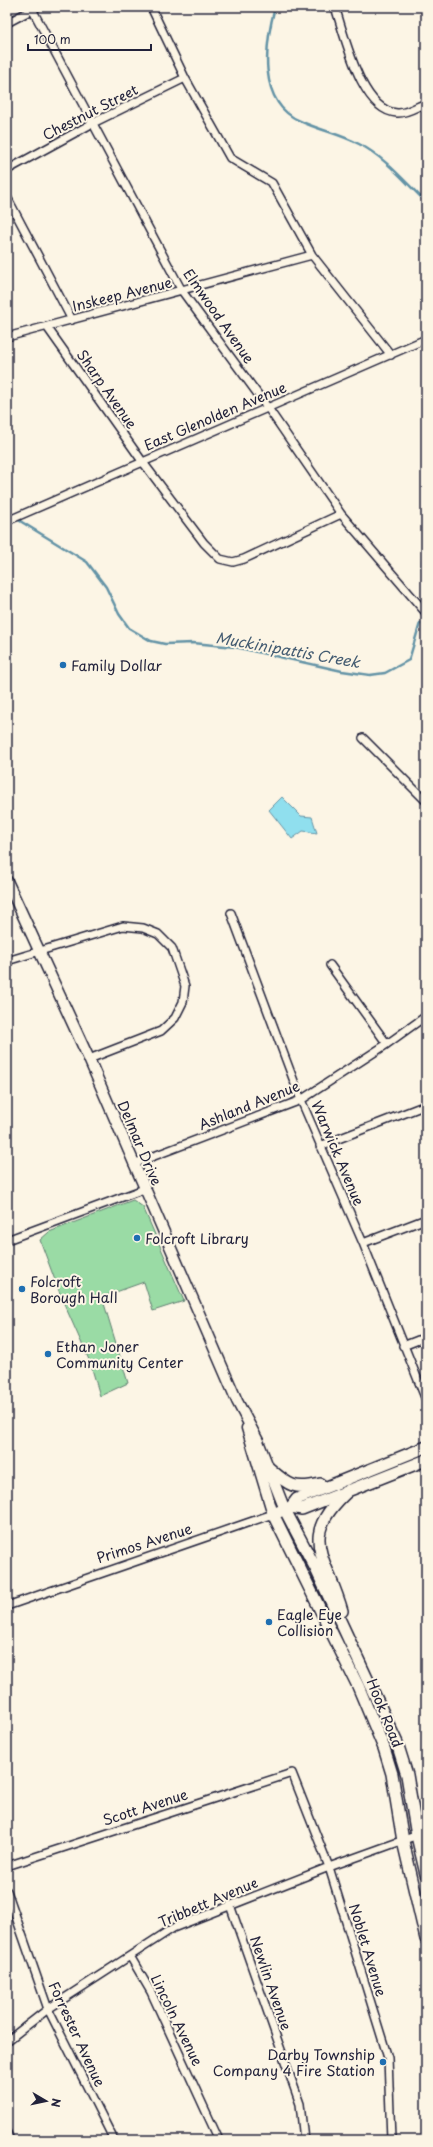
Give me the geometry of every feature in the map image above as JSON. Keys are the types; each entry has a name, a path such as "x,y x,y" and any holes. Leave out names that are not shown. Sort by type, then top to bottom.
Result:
{"main road":[{"name":"Primos Avenue","path":"273,1514 288,1508 297,1499 426,1447"},
{"name":"Primos Avenue","path":"288,1508 302,1509 426,1460"},
{"path":"270,1469 283,1481 297,1488 344,1479"},
{"path":"345,1631 337,1594 322,1556 318,1541 323,1519 329,1510 349,1490"},
{"name":"Hook Road","path":"288,1508 397,1743 422,1834 426,1874"},
{"name":"Hook Road","path":"273,1514 353,1676 384,1748 392,1774 403,1841 426,1939"}],"street":[{"path":"151,7 185,78 230,158 272,183 312,255 391,355"},
{"path":"336,7 360,77 367,92 377,103 389,112 399,114 426,103"},
{"path":"7,23 33,8"},
{"name":"Elmwood Avenue","path":"33,8 182,291 268,408 341,514 426,613"},
{"name":"Chestnut Street","path":"7,170 94,123 185,78"},
{"path":"7,197 72,320"},
{"name":"Inskeep Avenue","path":"7,337 312,255"},
{"name":"Sharp Avenue","path":"47,327 142,461 204,543 220,559 233,562 244,559 341,514"},
{"name":"East Glenolden Avenue","path":"7,521 142,461 426,339"},
{"path":"363,738 426,801"},
{"name":"Delmar Drive","path":"7,881 89,1059 133,1164 244,1417 258,1441 288,1508"},
{"name":"Warwick Avenue","path":"231,913 301,1100 363,1243 403,1346 426,1400"},
{"path":"7,961 39,950 123,926 143,928 158,934 172,948 185,986 183,1002 176,1018 162,1031 89,1059"},
{"path":"330,964 387,1044"},
{"name":"Ashland Avenue","path":"133,1164 301,1100 387,1044 426,1016"},
{"path":"320,1146 426,1105"},
{"path":"7,1240 144,1189"},
{"path":"363,1243 426,1219"},
{"path":"403,1346 426,1337"},
{"name":"Delmar Drive","path":"244,1417 273,1514"},
{"name":"Primos Avenue","path":"7,1606 273,1514"},
{"name":"Scott Avenue","path":"7,1866 292,1773"},
{"name":"Noblet Avenue","path":"292,1773 329,1867 388,2058 390,2140"},
{"name":"Tribbett Avenue","path":"7,2041 48,2009 173,1928 329,1867 422,1834"},
{"name":"Forrester Avenue","path":"7,1891 48,2009 114,2140"},
{"name":"Newlin Avenue","path":"230,1905 300,2104 304,2140"},
{"name":"Lincoln Avenue","path":"130,1956 151,1992 219,2140"},
{"path":"7,2133 10,2140"}],"green space":[{"path":"133,1200 143,1207 184,1301 153,1311 144,1282 102,1297 128,1383 100,1396 90,1362 62,1299 40,1240 49,1232"}],"water":[{"path":"282,797 301,816 312,817 317,833 303,831 292,839 269,810"}],"waterway":[{"name":"Muckinipattis Creek","path":"275,7 271,22 267,54 268,71 271,86 277,100 286,112 300,121 344,137 369,149 395,171 426,202"},
{"name":"Muckinipattis Creek","path":"7,513 87,562 106,587 119,614 129,628 151,641 165,644 193,643 235,647 342,671 370,675 385,673 409,660 420,623"},
{"name":"Muckinipattis Creek","path":"426,552 423,560 423,571 426,583"}],"place":[{"name":"Family Dollar","path":"63,665"},
{"name":"Folcroft Library","path":"137,1238"},
{"name":"Folcroft Borough Hall","path":"22,1289"},
{"name":"Ethan Joner Community Center","path":"48,1354"},
{"name":"Eagle Eye Collision","path":"269,1622"},
{"name":"Darby Township Company 4 Fire Station","path":"383,2062"}]}
